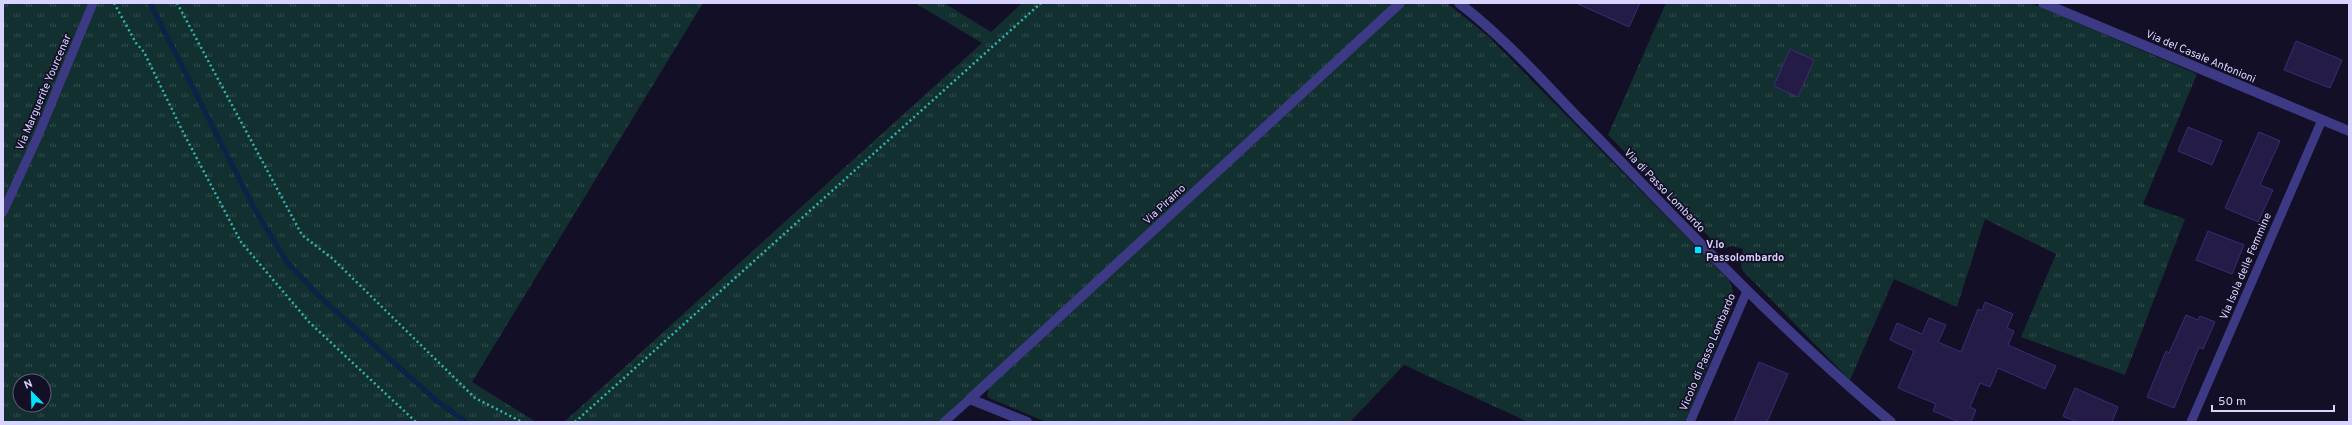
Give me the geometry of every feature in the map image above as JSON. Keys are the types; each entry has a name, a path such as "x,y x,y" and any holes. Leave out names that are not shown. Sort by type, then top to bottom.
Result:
{"street":[{"name":"Via Piraino","path":"970,399 1400,3"},
{"name":"Via di Passo Lombardo","path":"1459,3 1504,43 1747,291 1848,386 1891,422"},
{"name":"Via del Casale Antonioni","path":"2043,3 2349,131"},
{"path":"970,399 1027,422"}],"lane":[{"name":"Via Marguerite Yourcenar","path":"3,212 37,138 93,3"},
{"name":"Via Isola delle Femmine","path":"2191,422 2322,120"},
{"name":"Vicolo di Passo Lombardo","path":"1690,422 1747,291"},
{"name":"Via Piraino","path":"944,422 970,399"}],"path":[{"path":"114,3 136,43 144,52 183,132 241,242 309,322 416,422"},
{"path":"177,3 302,235 333,259 475,398 522,422"},
{"path":"575,422 1041,3"}],"green space":[{"path":"3,3 703,3 472,382 536,422 3,422"},
{"path":"915,3 944,3 991,32 1022,3 1396,3 944,422 564,422 982,43"},
{"path":"1407,3 1447,3 1488,36 1729,280 1733,291 1732,308 1685,422 1528,422 1404,365 1350,422 1046,422 989,398 987,395 989,388"},
{"path":"1666,3 2031,3 2197,74 2143,204 2185,219 2125,375 2021,337 2056,254 1985,219 1957,307 1894,279 1850,380 1742,270 1741,264 1743,249 1732,246 1721,249 1608,135"}],"building":[{"path":"1576,3 1640,3 1629,27"},
{"path":"2296,41 2342,60 2330,88 2284,70"},
{"path":"1790,49 1814,60 1798,97 1774,86"},
{"path":"2188,127 2222,141 2212,165 2178,151"},
{"path":"2259,132 2280,141 2260,185 2273,190 2258,222 2225,208"},
{"path":"2208,231 2244,245 2232,274 2196,260"},
{"path":"1985,302 2013,314 2007,328 2014,331 2008,345 2056,366 2045,389 1998,368 1990,387 1980,383 1970,407 1976,410 1971,422 1959,422 1933,411 1936,404 1898,388 1914,351 1890,340 1897,323 1922,334 1929,318 1946,325 1938,342 1961,352 1978,309 1982,311"},
{"path":"2186,315 2198,320 2200,316 2215,322 2203,349 2199,347 2174,408 2147,397 2166,351 2169,353"},
{"path":"1759,362 1788,374 1767,422 1734,422"},
{"path":"2075,388 2118,407 2112,422 2077,422 2063,416"}],"waterway":[{"path":"150,3 254,208 287,262 320,297 437,401 466,422"}],"place":[{"name":"V.lo Passolombardo","path":"1698,250"}]}
